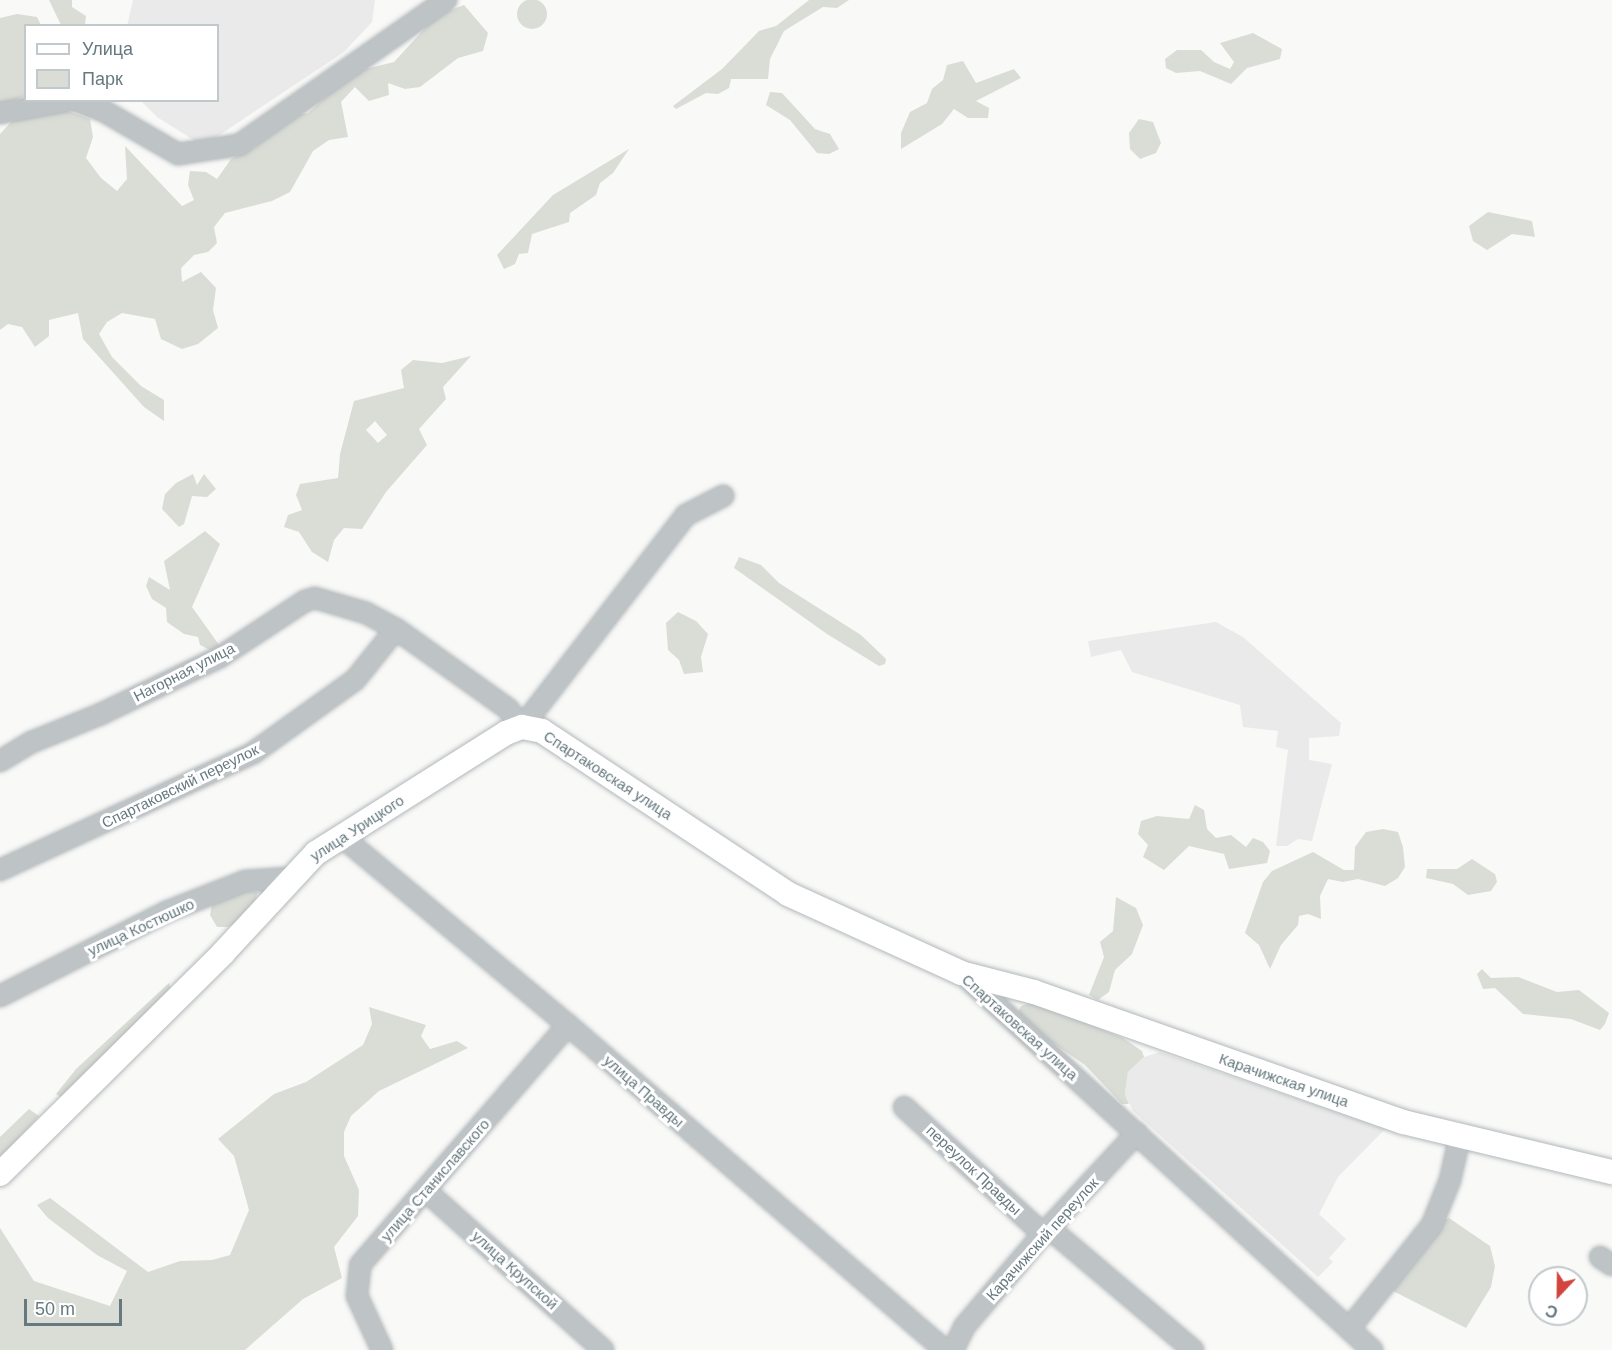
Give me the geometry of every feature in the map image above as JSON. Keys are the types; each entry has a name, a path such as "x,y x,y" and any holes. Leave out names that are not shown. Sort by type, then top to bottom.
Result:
{"main road":[{"name":"улица Урицкого","path":"0,1174 223,953 289,878 341,836 506,733 522,727"},
{"name":"Спартаковская улица","path":"522,727 542,731 788,894 961,973"},
{"name":"Карачижская улица","path":"961,973 1034,992 1403,1122 1612,1172"}],"street":[{"path":"79,102 102,110 178,154 239,145 446,0"},
{"path":"0,113 62,102"},
{"name":"улица Урицкого","path":"522,727 686,515 723,496"},
{"name":"Нагорная улица","path":"0,761 32,742 104,713 220,657 305,601 324,599 366,613 396,629 508,709 522,727"},
{"name":"Спартаковский переулок","path":"0,870 253,753 355,680 396,629"},
{"name":"улица Правды","path":"341,836 568,1025 944,1350"},
{"name":"улица Костюшко","path":"0,996 176,908 245,881 289,878"},
{"name":"Спартаковская улица","path":"961,973 1372,1350"},
{"name":"улица Станиславского","path":"382,1350 357,1296 360,1265 568,1025"},
{"name":"переулок Правды","path":"904,1107 1046,1231 1193,1350"},
{"name":"Карачижский переулок","path":"953,1350 964,1327 1046,1231 1137,1133"},
{"path":"1349,1329 1432,1225 1450,1180 1460,1136"},
{"name":"улица Крупской","path":"426,1191 603,1350"}],"shaded area":[{"path":"133,0 375,0 372,22 344,52 203,146 157,117 142,102 219,102 219,24 127,24"},
{"path":"1216,622 1243,637 1341,723 1339,736 1309,738 1309,760 1332,764 1312,841 1298,839 1287,846 1276,846 1288,750 1276,747 1278,731 1243,727 1240,705 1132,672 1121,650 1091,657 1088,641"},
{"path":"1160,1052 1385,1129 1338,1177 1319,1214 1346,1239 1329,1258 1333,1262 1318,1277 1133,1111 1125,1094 1128,1072 1144,1057"}],"green space":[{"path":"532,-1 543,3 547,14 543,25 532,29 521,25 517,14 521,3"},
{"path":"49,0 72,0 72,7 86,16 85,24 61,24"},
{"path":"809,0 849,0 837,8 823,7 784,31 770,59 768,79 731,79 729,88 718,94 706,93 676,109 673,106 722,69 759,31 776,26"},
{"path":"464,5 488,33 483,51 458,58 420,87 405,89 388,83 389,95 369,101 355,87 341,102 348,137 329,140 313,151 290,192 272,201 225,213 214,227 217,243 208,252 194,255 181,268 182,282 201,272 216,288 213,310 218,328 198,344 182,349 161,339 155,319 122,313 107,322 99,334 112,357 141,386 164,400 164,421 144,407 83,339 78,313 49,320 49,336 35,347 22,327 8,324 0,330 0,134 12,121 65,110 90,119 93,137 86,158 101,178 117,191 127,179 125,146 182,206 194,200 188,185 190,171 206,172 217,179 231,159 255,147 291,116 308,113 353,72 394,62 437,15"},
{"path":"17,14 37,17 40,24 24,24 24,96 0,105 0,18"},
{"path":"1253,33 1282,49 1280,59 1247,68 1231,84 1200,71 1176,73 1166,68 1165,59 1177,50 1201,50 1214,62 1230,69 1234,62 1220,43"},
{"path":"963,61 976,83 1014,69 1021,78 976,101 989,108 988,118 968,118 954,109 942,124 901,149 901,133 910,112 927,103 932,89 943,80 947,65"},
{"path":"770,92 782,93 815,129 830,134 839,149 829,154 817,153 790,120 766,105"},
{"path":"1139,119 1153,122 1161,143 1156,153 1140,159 1130,149 1129,133"},
{"path":"629,149 613,173 600,183 596,195 570,213 569,222 532,234 528,253 519,254 515,264 504,269 497,255 553,195"},
{"path":"1488,212 1532,221 1535,237 1512,234 1487,250 1473,241 1469,226"},
{"path":"471,356 443,387 446,399 419,429 427,445 386,492 362,529 344,528 334,540 328,562 312,552 299,532 284,527 288,515 302,510 296,495 300,484 338,478 340,454 354,401 404,388 401,370 413,360 442,363","holes":["375,421 387,435 378,443 366,430"]},
{"path":"193,474 197,485 204,474 216,489 207,497 192,496 184,524 179,527 162,509 165,494 176,483"},
{"path":"205,531 220,544 192,607 222,649 214,652 200,645 198,637 184,634 167,622 166,608 152,599 146,586 149,577 170,590 164,561"},
{"path":"739,557 761,565 779,583 861,635 886,659 885,664 879,666 827,634 734,568"},
{"path":"678,612 696,621 708,634 701,657 703,672 684,674 679,660 668,650 666,623"},
{"path":"1195,805 1204,810 1207,829 1216,838 1231,835 1246,847 1253,838 1263,842 1270,851 1267,863 1229,869 1224,854 1189,846 1164,870 1143,857 1148,845 1138,834 1141,821 1157,816 1189,819"},
{"path":"1383,829 1398,832 1403,847 1405,867 1398,878 1385,886 1358,879 1343,882 1328,879 1320,896 1321,919 1308,914 1299,916 1298,925 1281,945 1270,969 1259,945 1245,933 1263,882 1272,871 1313,852 1344,870 1354,870 1355,847 1366,832"},
{"path":"1472,859 1495,874 1497,882 1491,891 1468,895 1453,884 1426,878 1427,869 1457,869"},
{"path":"240,890 258,892 253,906 242,919 228,927 217,927 210,915 212,904"},
{"path":"1116,897 1136,908 1143,925 1132,954 1115,970 1109,992 1098,1000 1089,995 1104,957 1100,942 1113,931"},
{"path":"1482,969 1491,978 1518,977 1557,992 1579,990 1609,1013 1605,1024 1600,1030 1571,1019 1523,1014 1495,988 1483,989 1477,974"},
{"path":"169,983 172,994 62,1098 56,1094 76,1069"},
{"path":"1033,1002 1123,1038 1142,1051 1144,1057 1128,1072 1125,1094 1129,1104 1122,1104 1085,1065 1030,1027 1018,1012 1021,1006"},
{"path":"369,1007 426,1025 421,1036 430,1049 457,1041 468,1048 379,1091 351,1116 344,1132 344,1156 359,1190 358,1216 334,1247 342,1278 303,1299 245,1350 0,1350 0,1228 34,1281 110,1306 127,1271 97,1255 48,1218 37,1205 50,1198 148,1272 180,1261 212,1260 230,1255 249,1210 234,1156 218,1139 274,1094 306,1082 363,1045 372,1024"},
{"path":"29,1109 39,1116 0,1159 0,1137"},
{"path":"1449,1218 1490,1246 1495,1266 1491,1287 1466,1328 1393,1291 1440,1221"}]}
